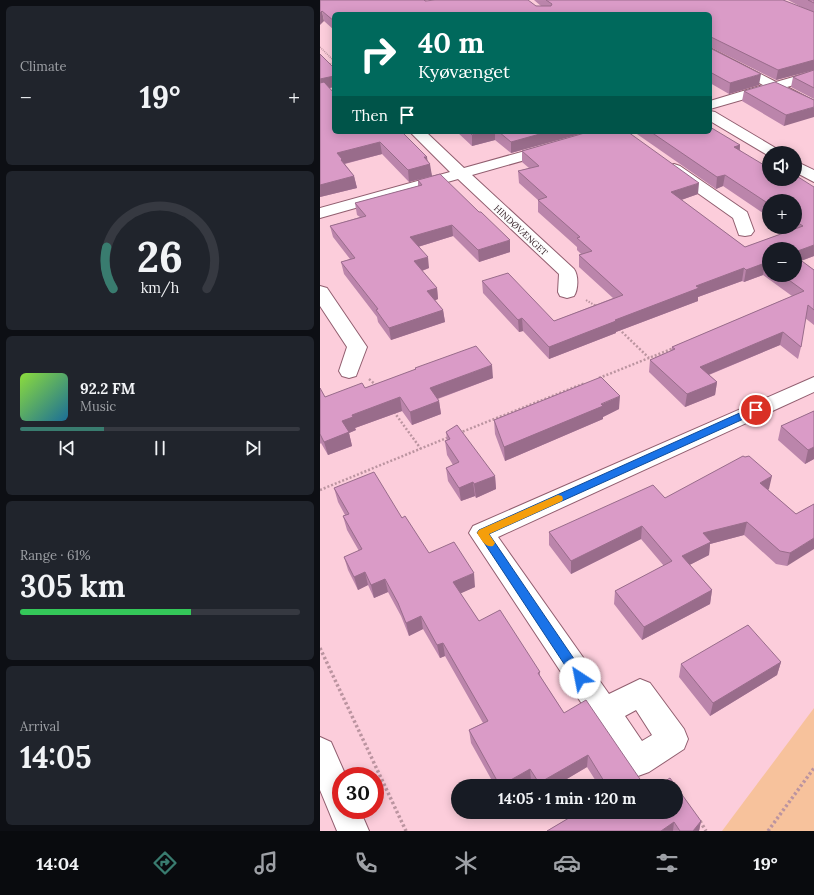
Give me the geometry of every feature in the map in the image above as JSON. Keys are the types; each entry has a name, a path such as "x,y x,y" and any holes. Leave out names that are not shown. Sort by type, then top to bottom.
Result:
{"street":[{"path":"712,53 814,107"},
{"path":"712,104 814,75"},
{"path":"712,116 762,146"},
{"name":"HINDØVÆNGET","path":"419,134 568,274 566,292"},
{"path":"320,213 602,134"},
{"path":"660,158 741,216 745,231"},
{"path":"802,170 814,177"},
{"path":"320,292 357,347 350,371"},
{"path":"604,713 482,533 814,384"},
{"path":"320,752 332,786"}],"path":[{"path":"320,47 332,60"},
{"path":"320,66 332,63"},
{"path":"566,292 593,303 598,309"},
{"path":"615,325 649,358"},
{"path":"597,378 677,346"},
{"path":"350,371 373,381 377,388"},
{"path":"458,434 590,381"},
{"path":"390,406 421,449"},
{"path":"320,490 450,437"},
{"path":"320,648 406,831"},
{"path":"768,831 814,768"},
{"path":"696,815 706,831"}],"shaded area":[{"path":"814,708 814,831 722,831"}],"building":[{"path":"320,0 528,0 536,6 551,6 552,4 546,0 783,0 814,12 814,60 778,70 712,37 712,12 332,12 332,19 322,11 320,13"},
{"path":"712,49 761,74 730,83 712,73"},
{"path":"320,54 332,66 332,76 320,79"},
{"path":"814,70 814,88 793,77"},
{"path":"324,82 332,91 332,134 404,134 427,157 424,157 430,164 408,170 380,142 337,153 354,176 320,185 320,83"},
{"path":"775,82 814,100 814,107 786,115 744,91"},
{"path":"712,128 740,145 734,147 762,164 762,186 802,186 802,179 814,187 814,245 802,249 802,242 762,242 762,264 746,270 744,268 696,286 699,288 549,347 522,318 518,320 482,281 508,273 554,321 623,295 579,255 592,251 577,238 580,237 538,200 547,197 518,171 539,166 522,151 581,134 631,134 699,183 671,192 745,247 781,234 802,234 802,194 762,194 762,199 725,175 717,177 654,134 712,134"},
{"path":"501,134 540,134 511,142"},
{"path":"440,174 510,240 478,250 452,225 410,237 428,257 414,261 437,288 427,291 443,310 389,328 376,310 378,309 341,262 355,258 330,226 366,216 355,203 422,185 418,180"},
{"path":"802,261 814,270 814,310 808,305 801,347 783,332 700,367 717,382 687,394 650,360 675,349 672,347 804,291 792,282 802,282"},
{"path":"476,346 492,365 430,388 439,401 410,412 400,397 352,415 353,417 342,421 349,432 324,442 320,434 320,388 325,397 362,383 365,388"},
{"path":"601,377 620,396 601,404 603,406 504,447 494,420"},
{"path":"814,411 814,447 808,450 781,426"},
{"path":"457,425 495,476 474,484 473,482 459,488 446,468 459,462 445,441 450,439 446,432"},
{"path":"743,456 749,456 772,476 760,483 796,514 814,504 814,538 790,553 780,551 747,522 703,533 711,542 682,556 712,590 644,627 615,591 672,561 642,526 571,561 549,532 653,485 665,498"},
{"path":"374,472 402,518 405,516 429,553 454,542 474,573 453,582 479,621 500,610 540,672 538,673 564,713 586,700 640,779 603,779 588,755 546,779 536,779 530,769 512,779 496,779 469,730 488,721 443,643 437,645 421,616 406,623 398,603 385,579 371,585 365,572 354,577 344,557 362,549 343,516 349,514 334,488"},
{"path":"748,625 781,662 713,703 681,664"},
{"path":"683,796 701,821 693,831 680,831 674,822 661,831 547,831 567,819 683,819"}],"slow traffic":[{"path":"489,543 482,533 558,499"}],"route":[{"path":"580,678 482,533 756,410"}]}
